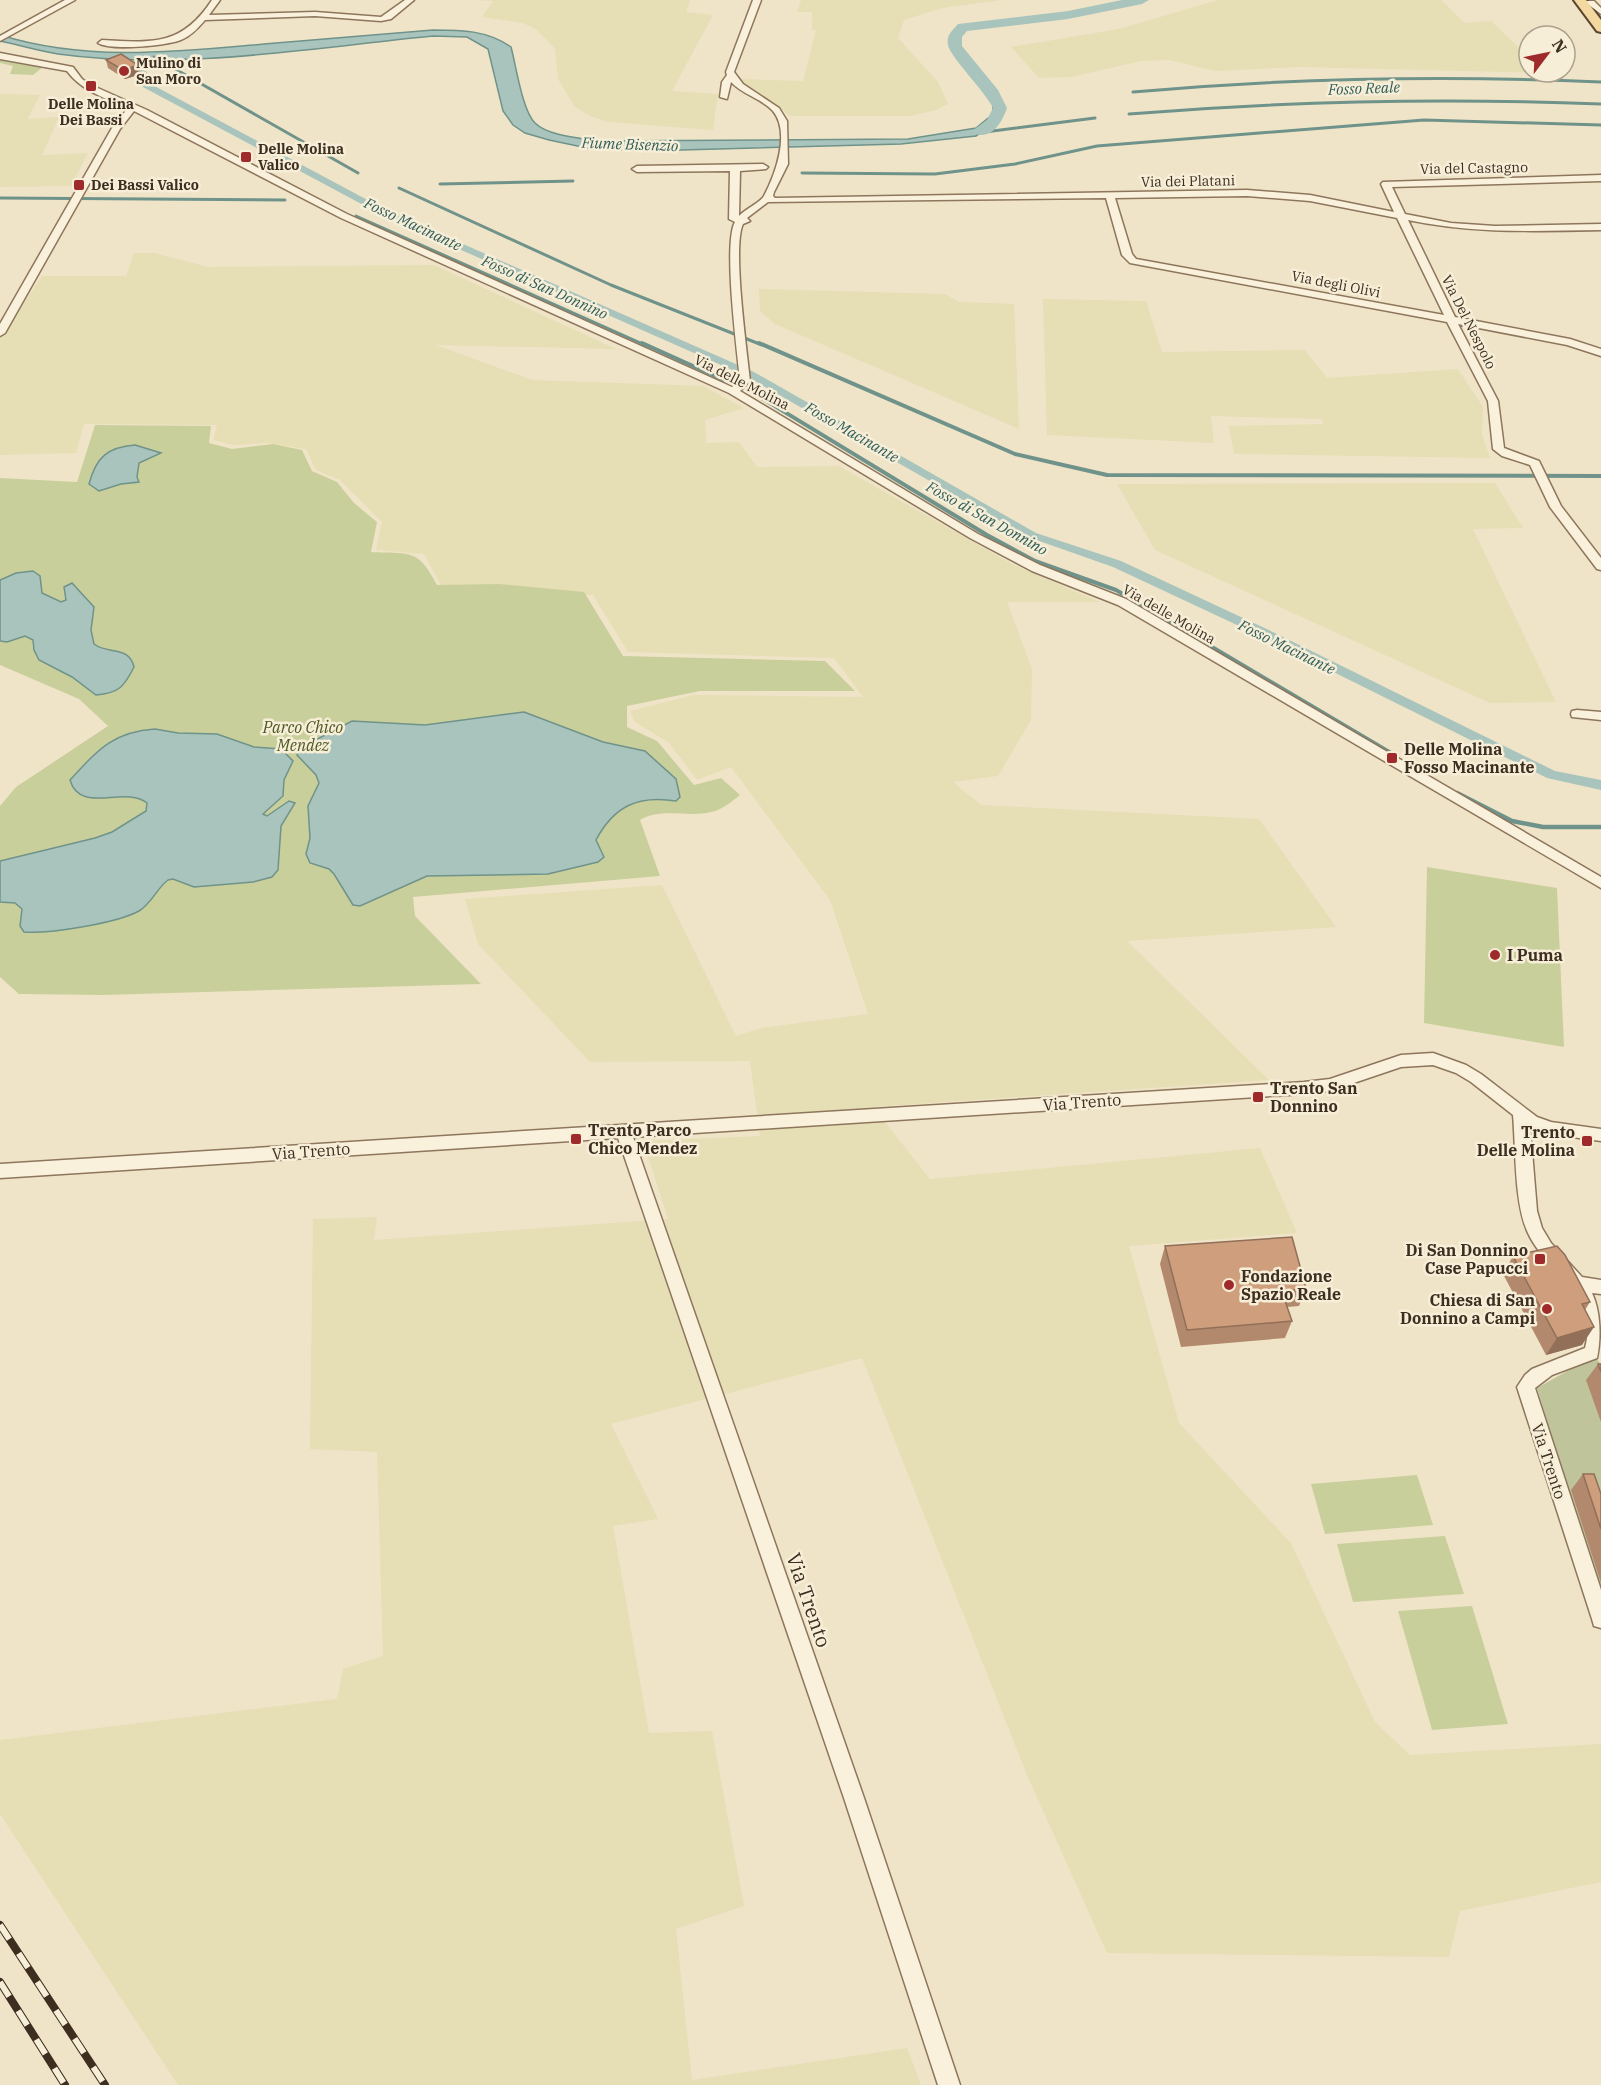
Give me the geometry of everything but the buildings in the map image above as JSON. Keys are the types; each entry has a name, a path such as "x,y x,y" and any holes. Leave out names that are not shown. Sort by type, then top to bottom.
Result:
{"main road":[{"path":"1581,1 1601,28"}],"street":[{"path":"0,39 71,0"},
{"path":"102,43 129,44 179,38 204,18 216,0"},
{"path":"204,18 315,14 381,19 388,18 410,0"},
{"path":"724,98 726,82 731,76 734,57 757,0"},
{"path":"1581,1 1591,3 1601,12"},
{"name":"Via delle Molina","path":"0,56 66,67 84,85 133,107 344,216 733,391 974,536 1036,568 1122,602 1601,883"},
{"path":"731,76 737,84 777,111 782,119 784,157 784,166 769,190 771,200 756,206 745,220 743,231 745,266 736,281 745,376 743,385 733,391"},
{"path":"0,333 116,128 133,107"},
{"path":"637,169 763,167"},
{"path":"735,168 734,219 745,220"},
{"name":"Via del Castagno","path":"1402,218 1386,184 1601,178"},
{"name":"Via dei Platani","path":"771,200 1241,193 1323,200 1402,218 1482,228 1601,227"},
{"name":"Via degli Olivi","path":"1110,196 1131,260 1570,342 1601,353"},
{"name":"Via Del Nespolo","path":"1402,218 1450,320 1495,404 1496,442 1502,452 1532,461 1536,465 1566,522 1601,566"},
{"path":"1577,714 1601,716"},
{"name":"Via Trento","path":"0,1171 1304,1088 1330,1085 1416,1059 1433,1059 1461,1069 1521,1114 1550,1128 1601,1135"},
{"name":"Via Trento","path":"1521,1114 1532,1225 1539,1239 1579,1284 1593,1311 1598,1344 1591,1353 1541,1373 1532,1378 1526,1387 1601,1619"},
{"name":"Via Trento","path":"623,1131 854,1798 949,2085"},
{"path":"1579,1284 1601,1287"}],"shaded area":[{"path":"472,0 690,0 686,12 713,15 672,91 718,94 713,130 608,122 590,116 575,107 558,79 555,49 537,30 523,23 482,17 493,1"},
{"path":"801,0 1002,0 942,8 904,20 898,38 938,82 948,104 936,110 910,116 790,116 772,102 742,85 739,79 803,81 816,30 812,30 812,12 797,12"},
{"path":"1218,0 1441,0 1465,23 1491,21 1517,46 1517,72 1299,67 1215,71 1169,60 1141,61 1071,77 1039,78 1011,47 1119,29"},
{"path":"0,94 40,95 28,119 59,117 42,155 88,153 71,186 0,187"},
{"path":"134,253 155,253 208,267 434,265 616,349 436,345 532,380 703,386 744,408 705,420 706,443 739,442 757,467 839,466 1014,565 1100,602 1007,602 1032,669 1031,720 998,776 953,782 981,805 1259,819 1336,927 1127,941 1269,1080 873,1107 930,1179 1260,1148 1297,1233 1129,1246 1179,1423 1291,1543 1375,1722 1410,1755 1601,1744 1601,1882 1460,1911 1449,1957 1107,1953 1027,1775 862,1358 611,1424 658,1519 613,1526 649,1733 712,1731 744,1906 676,1929 692,2080 907,2048 921,2085 178,2085 0,1814 0,1740 337,1699 343,1669 383,1656 377,1452 310,1449 313,1219 377,1217 374,1240 668,1219 643,1141 760,1136 750,1061 590,1062 478,944 465,899 662,885 736,1036 761,1028 868,1014 830,900 731,767 697,780 669,743 635,722 630,711 693,695 863,697 834,658 628,652 593,595 443,589 424,554 376,550 382,522 340,480 316,470 306,449 268,443 234,445 213,440 217,425 84,424 76,453 0,455 0,338 42,276 126,276"},
{"path":"759,289 945,294 959,302 1014,304 1019,429 775,324 760,311"},
{"path":"1043,299 1146,301 1162,352 1305,350 1327,378 1458,369 1483,407 1482,435 1490,458 1234,454 1229,426 1323,424 1322,419 1211,416 1214,443 1047,435"},
{"path":"1495,483 1523,528 1473,529 1556,702 1490,703 1155,550 1117,484"}],"green space":[{"path":"0,58 43,67 33,75 10,74 13,66 0,63"},
{"name":"Parco Chico Mendez","path":"95,425 211,426 209,443 232,449 273,444 302,450 312,471 337,482 354,503 377,522 371,552 412,555 424,565 437,585 499,584 584,592 623,656 825,661 855,691 700,691 627,706 627,727 657,741 694,785 721,778 740,795 723,808 711,812 657,814 640,820 660,876 413,897 415,916 481,984 103,995 19,994 0,977 0,806 16,787 108,726 79,699 0,665 0,478 77,482"},
{"path":"1427,867 1557,888 1564,1047 1424,1023"},
{"path":"1594,1356 1601,1364 1601,1602 1537,1388"},
{"path":"1417,1475 1433,1525 1325,1534 1311,1484"},
{"path":"1445,1536 1464,1594 1353,1602 1337,1544"},
{"path":"1472,1606 1508,1724 1432,1730 1398,1611"}],"water":[{"path":"433,30 483,34 511,47 526,108 535,123 556,134 598,141 908,139 976,128 993,114 993,106 1005,108 999,120 976,136 901,144 644,151 587,148 525,133 513,125 503,111 488,49 467,37 433,36 246,56 152,60 105,59 58,54 0,41 0,35 65,49 131,53 197,50"},
{"path":"135,445 161,453 139,463 137,477 139,482 121,484 99,491 89,484 95,467 104,455 117,448"},
{"path":"33,571 40,576 42,593 61,602 66,600 64,587 72,583 94,607 91,630 94,644 123,653 128,656 134,667 120,688 110,693 96,695 72,677 39,660 34,650 33,640 25,636 7,642 0,641 0,580 16,573"},
{"path":"524,712 603,742 645,751 676,779 680,797 676,801 639,802 619,811 603,828 596,840 604,857 598,862 548,874 427,876 360,906 353,905 329,869 310,863 306,854 310,838 308,806 319,783 316,775 297,755 300,748 352,721 425,725"},
{"path":"155,729 178,733 217,734 254,747 281,749 293,761 284,780 283,796 263,814 267,816 289,801 295,803 281,826 278,870 272,877 253,882 194,887 173,879 168,880 144,908 129,915 83,927 24,932 20,926 22,909 15,903 0,902 0,861 95,838 112,832 146,811 147,803 138,798 83,796 75,790 70,780 107,744 128,734"}],"waterway":[{"name":"Fiume Bisenzio","path":"980,131 994,123 1000,108 993,93 955,47 955,36 963,27 1068,15 1142,0"},
{"path":"154,57 358,173"},
{"name":"Fosso Macinante","path":"124,61 144,74 141,82 144,84 385,213 750,374 1032,535 1117,564 1271,636 1552,775 1601,785"},
{"path":"1133,92 1367,79 1601,82"},
{"name":"Fosso Reale","path":"1129,114 1247,106 1365,102 1483,101 1601,104"},
{"path":"977,133 1095,118"},
{"path":"802,173 935,174 1015,164 1097,146 1424,120 1601,125"},
{"path":"440,184 573,181"},
{"path":"399,188 611,285 762,345"},
{"path":"0,198 285,200"},
{"name":"Fosso di San Donnino","path":"356,216 645,345"},
{"name":"Fosso di San Donnino","path":"642,343 724,380"},
{"path":"759,343 1015,454 1107,475 1601,476"},
{"name":"Fosso di San Donnino","path":"760,397 987,535 1035,561 1116,590 1396,756"},
{"name":"Fosso di San Donnino","path":"1457,793 1512,821 1543,827 1601,827"}],"railway":[{"path":"0,1925 105,2085"},
{"path":"0,1982 65,2085"}],"place":[{"name":"Mulino di San Moro","path":"124,71"},
{"name":"Delle Molina Dei Bassi","path":"91,86"},
{"name":"Delle Molina Valico","path":"246,157"},
{"name":"Dei Bassi Valico","path":"79,185"},
{"name":"Delle Molina Fosso Macinante","path":"1392,758"},
{"name":"I Puma","path":"1495,955"},
{"name":"Trento San Donnino","path":"1258,1097"},
{"name":"Trento Parco Chico Mendez","path":"576,1139"},
{"name":"Trento Delle Molina","path":"1587,1141"},
{"name":"Di San Donnino Case Papucci","path":"1540,1259"},
{"name":"Fondazione Spazio Reale","path":"1229,1285"},
{"name":"Chiesa di San Donnino a Campi","path":"1547,1309"}]}
